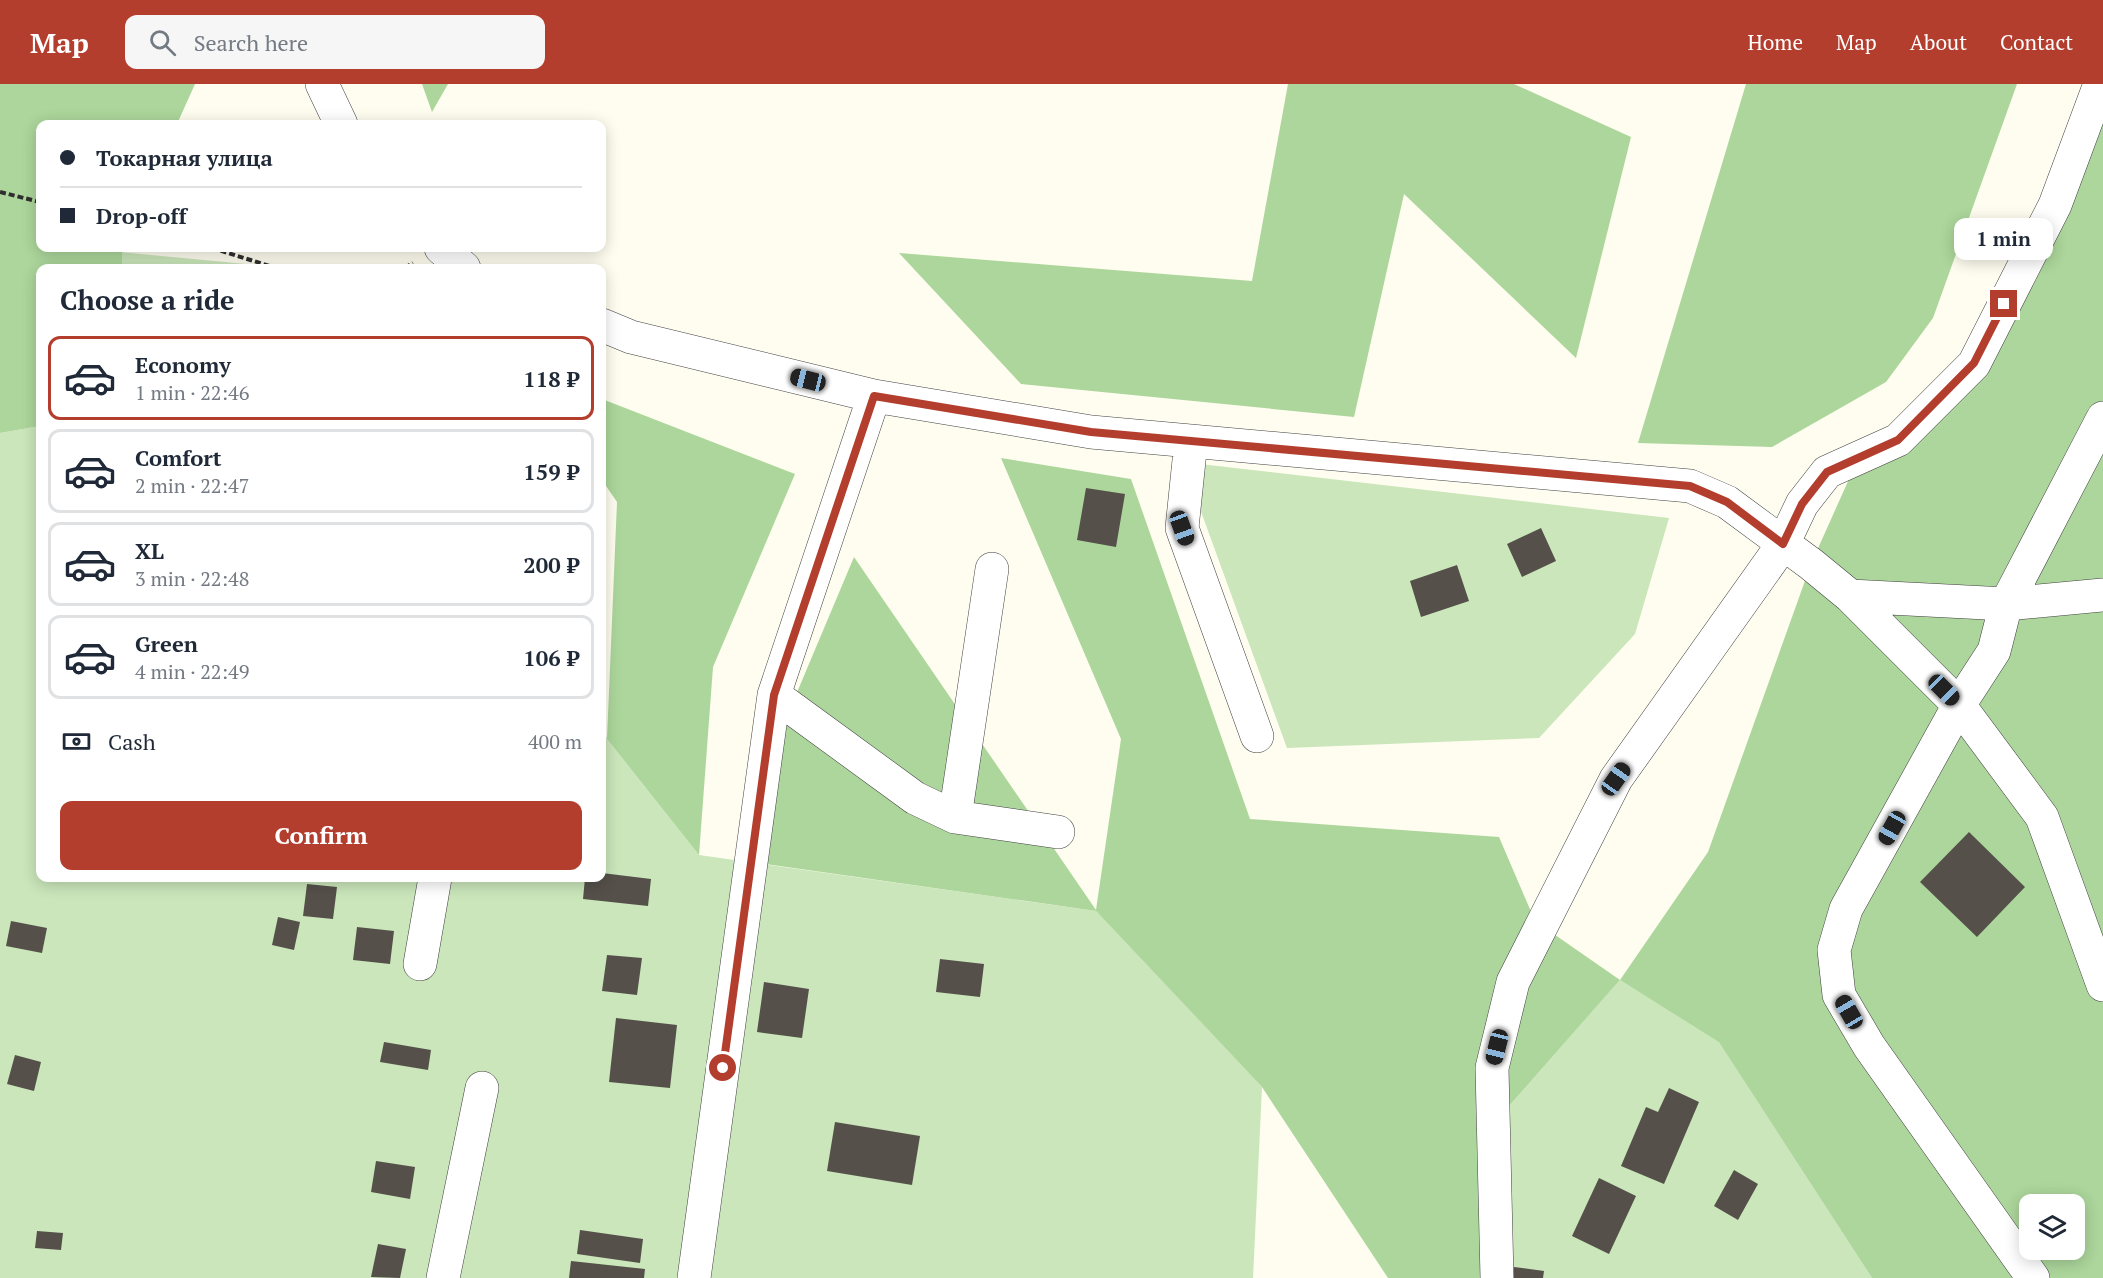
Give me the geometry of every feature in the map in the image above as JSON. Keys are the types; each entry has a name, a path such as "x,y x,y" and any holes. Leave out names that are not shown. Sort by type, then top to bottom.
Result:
{"street":[{"path":"322,84 339,120"},
{"path":"1497,1278 1492,1068 1513,982 1616,779 1783,544 1802,504 1827,472 1898,440 1974,363 2055,205 2100,84"},
{"path":"446,252 459,264"},
{"path":"606,327 631,337 874,396 1091,432 1690,486 1727,502 1850,596 1959,705 2043,817 2103,985"},
{"path":"694,1278 774,695 874,396"},
{"path":"2033,1278 1869,1046 1839,995 1834,950 1846,909 1959,705 1994,651 2006,604 2103,418"},
{"path":"1191,441 1182,528 1257,735"},
{"path":"955,817 992,569"},
{"path":"1850,596 2006,604 2103,595"},
{"path":"774,695 915,798 955,817 1058,832"},
{"path":"420,964 434,882"},
{"path":"443,1278 482,1088"}],"path":[{"path":"0,192 36,201"},
{"path":"225,252 263,264"}],"green space":[{"path":"0,84 195,84 179,120 36,120 36,252 122,252 122,264 36,264 36,427 0,433"},
{"path":"422,84 448,84 432,112"},
{"path":"1288,84 1514,84 1631,137 1576,358 1404,194 1354,417 1021,384 899,253 1252,281"},
{"path":"1746,84 2017,84 1933,318 1886,382 1772,447 1638,443"},
{"path":"2103,84 2103,1278 1872,1278 1719,1042 1620,980 1708,852 1811,564 1858,459 1951,377"},
{"path":"120,252 245,264 122,264"},
{"path":"606,401 795,474 713,667 699,855 607,739 617,502 606,486"},
{"path":"36,427 36,882 606,882 606,736 699,855 1096,911 1262,1087 1253,1278 0,1278 0,433"},
{"path":"1001,458 1131,479 1250,819 1499,837 1535,921 1620,980 1501,1115 1487,1278 1388,1278 1262,1087 1096,911 759,863 790,709 854,557 1096,910 1121,739"},
{"path":"1183,462 1669,518 1635,634 1539,738 1287,748"},
{"path":"1620,980 1719,1041 1872,1278 1488,1278 1501,1115"}],"building":[{"path":"1086,488 1125,494 1116,547 1077,540"},
{"path":"1541,528 1556,561 1522,577 1507,544"},
{"path":"1457,565 1469,601 1421,617 1410,581"},
{"path":"1969,832 2025,887 1977,937 1920,882"},
{"path":"606,873 651,879 648,906 583,899 585,882 606,882"},
{"path":"307,884 337,887 333,919 303,916"},
{"path":"278,917 300,922 294,950 272,945"},
{"path":"11,921 47,928 42,953 6,946"},
{"path":"357,927 394,931 390,964 353,960"},
{"path":"607,955 642,958 637,995 602,991"},
{"path":"940,959 984,964 980,997 936,992"},
{"path":"764,982 809,989 802,1038 757,1032"},
{"path":"616,1018 677,1025 670,1088 609,1082"},
{"path":"384,1042 431,1050 428,1070 380,1062"},
{"path":"15,1055 41,1062 34,1091 7,1084"},
{"path":"1669,1088 1699,1102 1664,1184 1621,1166 1646,1107 1658,1112"},
{"path":"835,1122 920,1136 912,1185 827,1171"},
{"path":"376,1161 415,1167 410,1199 371,1192"},
{"path":"1734,1170 1758,1184 1738,1220 1714,1206"},
{"path":"1599,1178 1636,1196 1609,1254 1572,1236"},
{"path":"580,1230 643,1239 640,1263 577,1254"},
{"path":"37,1231 63,1233 61,1250 35,1248"},
{"path":"378,1244 406,1249 400,1278 371,1277"},
{"path":"571,1261 645,1269 644,1278 569,1278"},
{"path":"1514,1267 1544,1271 1543,1278 1512,1278"}],"route":[{"path":"723,1068 774,695 874,396 1091,432 1690,486 1727,502 1783,544 1802,504 1827,472 1898,440 1974,363 2004,304"}]}
